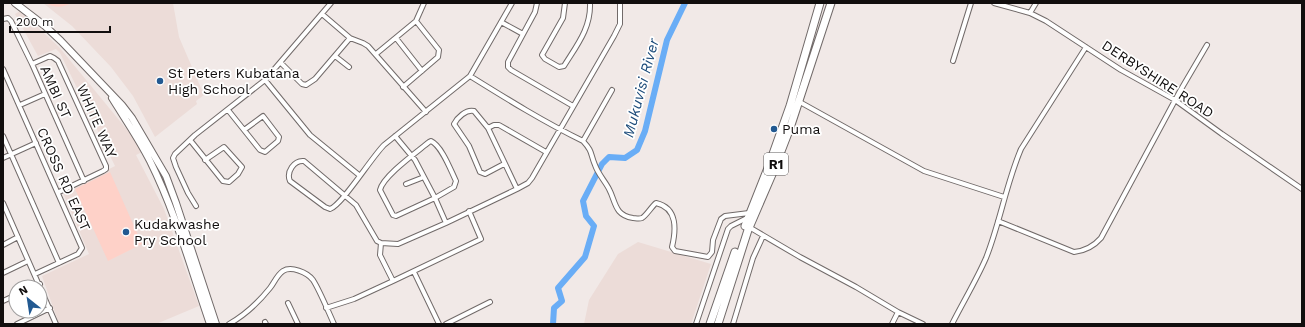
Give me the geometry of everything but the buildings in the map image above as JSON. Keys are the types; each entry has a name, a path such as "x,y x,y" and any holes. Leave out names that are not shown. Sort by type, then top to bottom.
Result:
{"highway":[{"name":"R1","path":"710,324 748,216 768,168 793,98 820,3"},
{"name":"R1","path":"718,324 749,227 773,172 799,102 832,3"}],"main road":[{"path":"15,3 45,26 77,57 122,105 132,118 166,176 216,324"},
{"path":"104,87 136,134 159,180 170,206 210,324"}],"street":[{"path":"196,206 185,187 173,158 177,151 265,80 331,3"},
{"path":"376,54 416,21 424,3"},
{"path":"512,3 470,76 380,149 360,175 345,194 334,208 330,209 325,207 290,180 288,175 289,171 297,162 300,160 304,161 345,194 356,205 375,239 381,243 398,244 517,189 528,183 532,178 617,30 620,24 620,3"},
{"path":"537,3 535,12 508,62 508,67 573,106"},
{"path":"565,3 563,18 542,55 545,59 559,67 564,66 585,32 589,20 590,3"},
{"path":"953,62 971,3"},
{"name":"DERBYSHIRE ROAD","path":"994,3 1037,15 1121,70 1175,100 1302,189"},
{"path":"1030,13 1036,3"},
{"path":"322,14 350,38 363,42 376,54 426,112"},
{"name":"AMBI ST","path":"3,18 8,18 11,21 32,64 84,181"},
{"path":"403,87 440,54 439,50 416,21"},
{"path":"501,22 523,34"},
{"path":"281,63 302,84 306,85 315,79 350,38"},
{"path":"396,38 422,71"},
{"path":"998,221 1074,252 1096,243 1101,238 1175,100 1207,45"},
{"path":"952,324 986,258 1013,167 1023,145 1086,47"},
{"name":"WHITE WAY","path":"32,64 50,56 58,61 106,166 106,169 103,171 59,192"},
{"path":"335,56 349,67"},
{"name":"CROSS RD EAST","path":"3,69 59,192 82,248 78,254 35,274"},
{"path":"470,76 514,104 583,141 591,151 595,165 610,190 617,208 625,216 640,219 645,216 650,208 656,203 664,204 674,216 675,236 672,248 675,251 708,256 712,252 714,240 721,219 725,216 748,216"},
{"path":"265,80 310,135 360,175"},
{"path":"583,141 612,90"},
{"path":"20,105 45,94"},
{"path":"793,98 924,171 1004,197"},
{"path":"228,110 244,130 262,151 265,152 278,142 279,139 264,116 244,130"},
{"path":"504,164 485,174 480,172 469,146 454,123 468,110 474,111 488,128 517,189"},
{"path":"488,128 499,125 546,152"},
{"path":"3,136 59,263"},
{"path":"395,136 412,156 435,198 446,223"},
{"path":"190,140 205,160 223,181 229,182 242,168 224,147 205,160"},
{"path":"429,142 434,143 443,154 456,181 456,185 454,188 435,198 396,216 391,213 380,187 388,176 412,156 429,142"},
{"path":"3,158 36,143"},
{"path":"406,184 424,177"},
{"path":"3,203 5,214 18,237 38,279"},
{"path":"326,308 354,299 414,272 481,239 469,211"},
{"path":"696,324 728,229 748,216"},
{"path":"749,227 898,312 923,324"},
{"path":"733,324 753,258 763,236"},
{"path":"3,245 18,237"},
{"path":"381,243 380,255 394,281"},
{"path":"3,273 28,261"},
{"path":"229,324 248,312 270,288 281,273 286,270 296,270 310,276 334,324"},
{"path":"414,272 439,324"},
{"path":"446,324 490,302"},
{"path":"48,303 56,324"},
{"path":"288,303 298,324"},
{"path":"17,324 50,308"},
{"path":"892,324 898,312"}],"shaded area":[{"name":"St Peters Kubatana High School","path":"43,3 173,3 179,37 204,95 196,101 197,104 155,137 133,96 111,67 72,26"},
{"path":"46,3 71,3 58,7"},
{"name":"Kudakwashe Pry School","path":"20,11 59,47 133,137 142,152 136,155 164,209 199,306 156,324 59,324 48,293 48,279 43,279 42,276 89,254 63,193 115,166 60,53 56,49 38,56 15,14"},
{"path":"110,172 142,244 108,261 75,189"},
{"path":"638,242 711,264 691,324 584,324 589,300 618,254"}],"waterway":[{"name":"Mukuvisi River","path":"553,324 554,308 562,301 558,288 585,257 594,226 586,216 583,201 602,164 609,157 625,158 637,150 645,131 667,40 685,3"}],"place":[{"name":"St Peters Kubatana High School","path":"160,81"},
{"name":"Puma","path":"774,129"},
{"name":"Kudakwashe Pry School","path":"126,232"}]}
